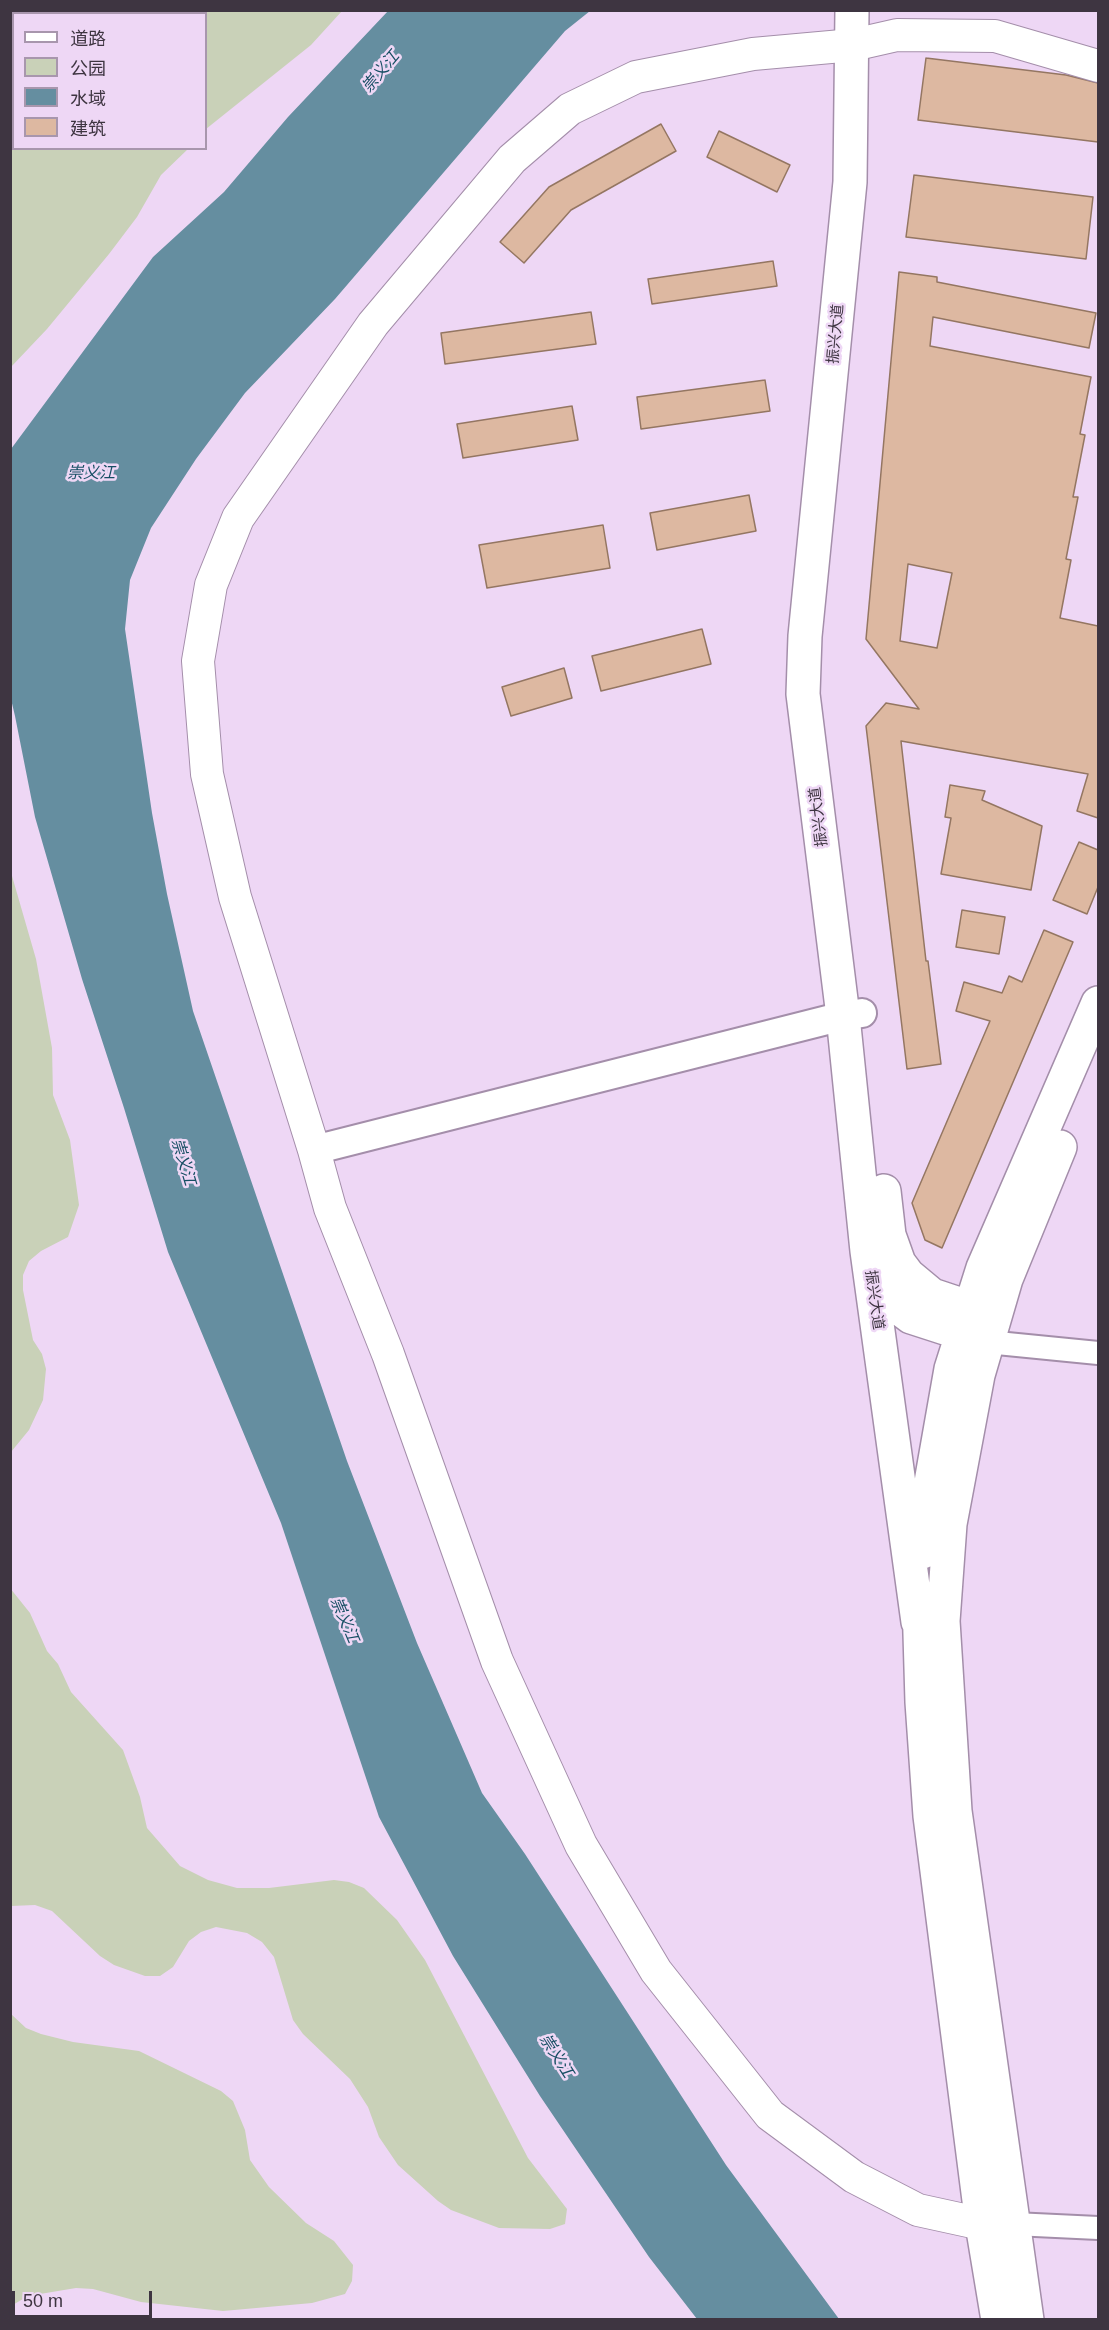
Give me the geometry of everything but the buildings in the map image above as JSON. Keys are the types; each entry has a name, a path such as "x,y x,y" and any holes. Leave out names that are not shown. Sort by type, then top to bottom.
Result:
{"main road":[{"name":"振兴大道","path":"852,10 866,32 805,636 802,694 853,1014 918,1622"},
{"path":"998,2224 918,2210 854,2177 770,2115 656,1971 581,1845 497,1661 392,1365 330,1208 235,897 207,774 198,661 211,585 238,518 373,324 512,159 570,109 636,76 866,32 897,35 995,36 1098,66"},
{"path":"998,2319 998,2224 955,1811 943,1621 950,1524 976,1385 978,1325 987,1258 1098,1003"},
{"path":"1027,2319 998,2224 930,1816 918,1622 924,1522 951,1369 978,1325 1027,1223 1098,1058"},
{"path":"878,1243 900,1263 919,1287 978,1325"}],"street":[{"path":"314,1150 853,1014"},
{"path":"978,1325 1098,1353"},
{"path":"998,2224 1098,2228"}],"green space":[{"path":"11,10 342,11 311,45 207,128 207,12 12,12 12,150 187,150 161,175 137,217 109,254 47,329 11,367"},
{"path":"10,869 36,959 52,1048 53,1095 70,1140 79,1205 68,1237 41,1251 29,1261 23,1275 23,1290 33,1340 42,1354 46,1369 43,1400 29,1430 11,1452"},
{"path":"10,1588 30,1613 47,1651 58,1664 71,1692 123,1750 140,1797 147,1828 180,1866 208,1880 237,1888 269,1888 334,1880 349,1882 364,1888 397,1920 425,1960 528,2158 567,2209 565,2224 550,2229 499,2228 451,2210 398,2165 379,2137 368,2107 350,2079 303,2034 293,2020 274,1957 262,1942 247,1933 216,1927 201,1932 189,1941 173,1967 160,1976 145,1976 114,1965 100,1956 52,1911 35,1905 11,1906"},
{"path":"11,2014 26,2028 41,2034 73,2042 139,2051 221,2091 233,2101 245,2130 250,2160 269,2187 306,2223 334,2241 353,2265 352,2281 345,2294 312,2303 223,2311 141,2302 93,2289 76,2288 28,2296 11,2306"}],"water":[{"name":"崇义江","path":"388,11 590,11 565,31 335,299 245,393 196,459 151,528 130,580 125,629 152,813 167,894 193,1011 347,1461 417,1643 482,1793 525,1854 726,2165 839,2319 697,2319 649,2257 540,2096 453,1956 379,1817 281,1523 168,1252 82,979 35,817 10,695 11,449 153,257 224,192 288,117"}]}
